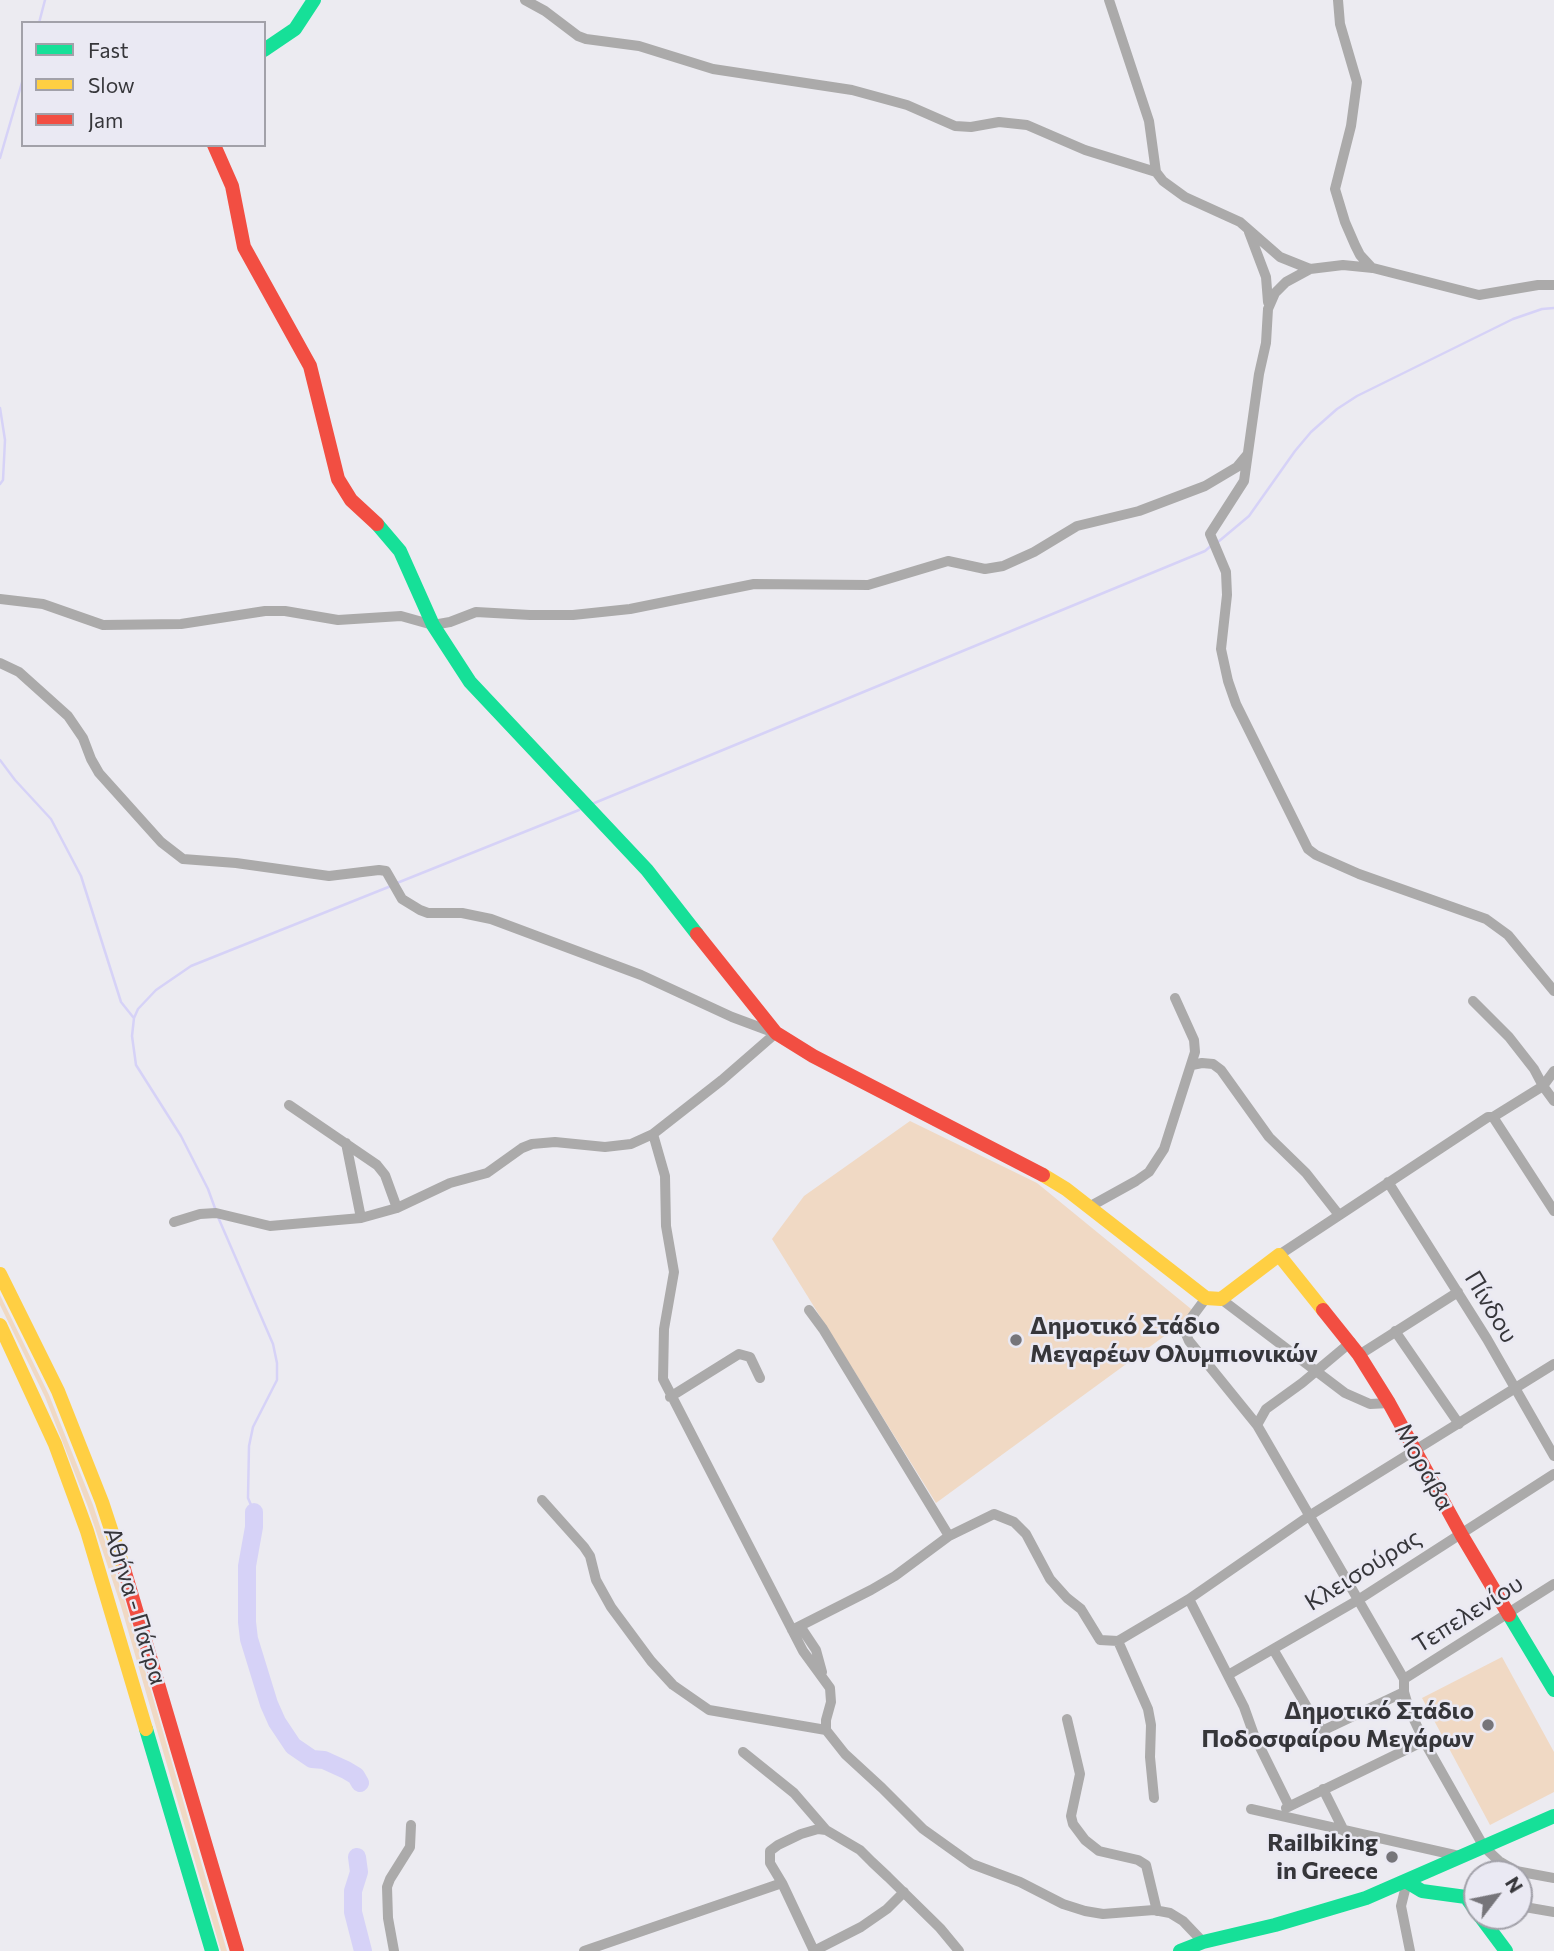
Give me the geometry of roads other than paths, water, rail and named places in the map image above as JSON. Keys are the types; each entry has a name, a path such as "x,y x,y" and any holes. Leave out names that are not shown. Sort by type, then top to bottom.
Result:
{"main road":[{"path":"266,49 295,29 314,0"},
{"path":"215,147 232,186 244,247 310,366 338,479 351,500 383,528 400,551 433,625 470,682 663,889 776,1033 813,1056 1052,1179 1214,1299 1279,1255"},
{"name":"Μοράβα","path":"1279,1255 1355,1349 1389,1403 1461,1534 1554,1690"},
{"name":"Αθήνα - Πάτρα","path":"0,1274 53,1380 106,1513 134,1599 237,1951"},
{"name":"Αθήνα - Πάτρα","path":"0,1325 55,1444 91,1543 212,1951"},
{"path":"1180,1951 1203,1942 1330,1910 1407,1882 1554,1816"},
{"path":"1407,1882 1422,1891 1463,1897"},
{"path":"1490,1930 1506,1951"}],"street":[{"path":"525,0 586,39 639,46 713,69 852,90 907,105 955,126 1020,123 1085,150 1156,172"},
{"path":"1109,0 1149,121 1156,172 1163,181 1185,197 1233,218 1280,257 1310,270"},
{"path":"1338,0 1340,24 1357,82 1351,126 1335,189 1354,245 1373,268"},
{"path":"1248,229 1266,277 1266,342 1244,481 1210,534 1224,565 1227,595 1221,649 1236,704 1308,849 1371,878 1486,919 1508,935 1554,991"},
{"path":"1268,309 1280,287 1310,270 1343,265 1373,268 1479,295 1538,285 1554,285"},
{"path":"0,599 43,604 103,625 181,624 265,611 285,611 338,620 401,616 433,625 476,612 573,615 630,609 754,584 868,585 948,561 985,569 1021,559 1083,524 1139,511 1205,486 1237,467 1247,455"},
{"path":"0,663 19,672 63,711 83,738 99,773 177,856 189,860 236,863 329,876 379,870 388,874 402,899 428,913 462,913 491,919 640,975 732,1017 776,1033 653,1134 631,1144 614,1147 555,1142 532,1144 487,1172 450,1183 397,1208 361,1218 282,1227 216,1213 200,1214 174,1222"},
{"path":"1089,1207 1136,1181 1157,1161 1168,1142 1195,1052 1194,1040 1175,998"},
{"path":"1473,1001 1509,1037 1554,1101"},
{"path":"1192,1065 1213,1064 1221,1070 1269,1137 1306,1173 1339,1215"},
{"path":"1279,1255 1489,1117 1543,1086 1554,1070"},
{"path":"289,1105 377,1165 385,1175 397,1208"},
{"path":"1489,1117 1554,1211"},
{"path":"653,1134 665,1176 666,1226 674,1272 666,1315 663,1379 670,1397 796,1628 803,1651 830,1688 826,1730"},
{"path":"346,1143 361,1218"},
{"name":"Πίνδου","path":"1388,1182 1458,1292 1554,1456"},
{"path":"1257,1425 1266,1409 1316,1372 1355,1349 1395,1331 1458,1292"},
{"path":"1389,1403 1379,1405 1345,1393 1214,1299 1186,1325 1189,1341 1257,1425 1404,1679 1404,1692 1409,1709 1424,1741 1484,1847 1499,1861 1516,1871 1554,1878"},
{"path":"809,1310 948,1536"},
{"path":"1395,1331 1459,1424"},
{"path":"670,1397 739,1354 750,1357 760,1378"},
{"path":"796,1628 895,1576 948,1536 994,1514 1014,1522 1026,1534 1050,1578 1067,1598 1081,1609 1096,1635 1105,1641 1118,1641 1189,1599 1309,1516 1554,1364"},
{"name":"Κλεισούρας","path":"1228,1675 1358,1600 1554,1474"},
{"path":"542,1500 584,1547 590,1556 596,1580 611,1607 651,1661 673,1685 709,1710 826,1730 845,1754 923,1829 972,1864 1085,1911 1103,1914 1157,1911 1170,1913 1183,1921 1203,1942"},
{"name":"Τεπελενίου","path":"1404,1679 1554,1584"},
{"path":"1189,1599 1289,1806"},
{"path":"1118,1641 1148,1709 1154,1798"},
{"path":"1273,1649 1318,1726 1324,1730 1404,1692"},
{"path":"1067,1719 1080,1773 1073,1824 1099,1851 1138,1860 1146,1865 1157,1911"},
{"path":"1275,1814 1322,1788 1424,1741"},
{"path":"743,1752 794,1793 826,1830 853,1844 940,1928 959,1951"},
{"path":"1322,1788 1344,1831"},
{"path":"1251,1808 1462,1857"},
{"path":"394,1951 388,1918 387,1887 410,1847 411,1825"},
{"path":"826,1830 813,1830 773,1848 770,1854 770,1863 782,1882 814,1951 861,1927 887,1909 904,1892"},
{"path":"584,1951 782,1882"},
{"path":"1407,1882 1401,1906 1410,1951"},
{"path":"1533,1908 1554,1912"}],"waterway":[{"path":"40,21 45,0"},
{"path":"0,158 21,86"},
{"path":"1218,542 1249,516 1295,451 1311,432 1337,409 1357,396 1513,319 1542,309 1554,308"},
{"path":"0,408 5,440 3,480 0,484"},
{"path":"592,804 1205,551 1212,545"},
{"path":"0,760 51,819 81,876 121,1002 133,1017"},
{"path":"397,883 579,810"},
{"path":"216,1211 181,1136 136,1065 132,1036 138,1009 156,990 191,966 391,886"},
{"path":"218,1217 273,1344 277,1363 277,1380 253,1427 249,1446 248,1498 254,1512"},
{"path":"254,1512 247,1566 247,1622 249,1639 269,1704 293,1746 312,1759 324,1760 346,1770 356,1776 360,1783"},
{"path":"357,1857 359,1872 353,1891 353,1912 363,1951"}],"place":[{"name":"Δημοτικό Στάδιο Μεγαρέων Ολυμπιονικών","path":"1016,1340"},
{"name":"Δημοτικό Στάδιο Ποδοσφαίρου Μεγάρων","path":"1488,1725"},
{"name":"Railbiking in Greece","path":"1392,1857"}]}
